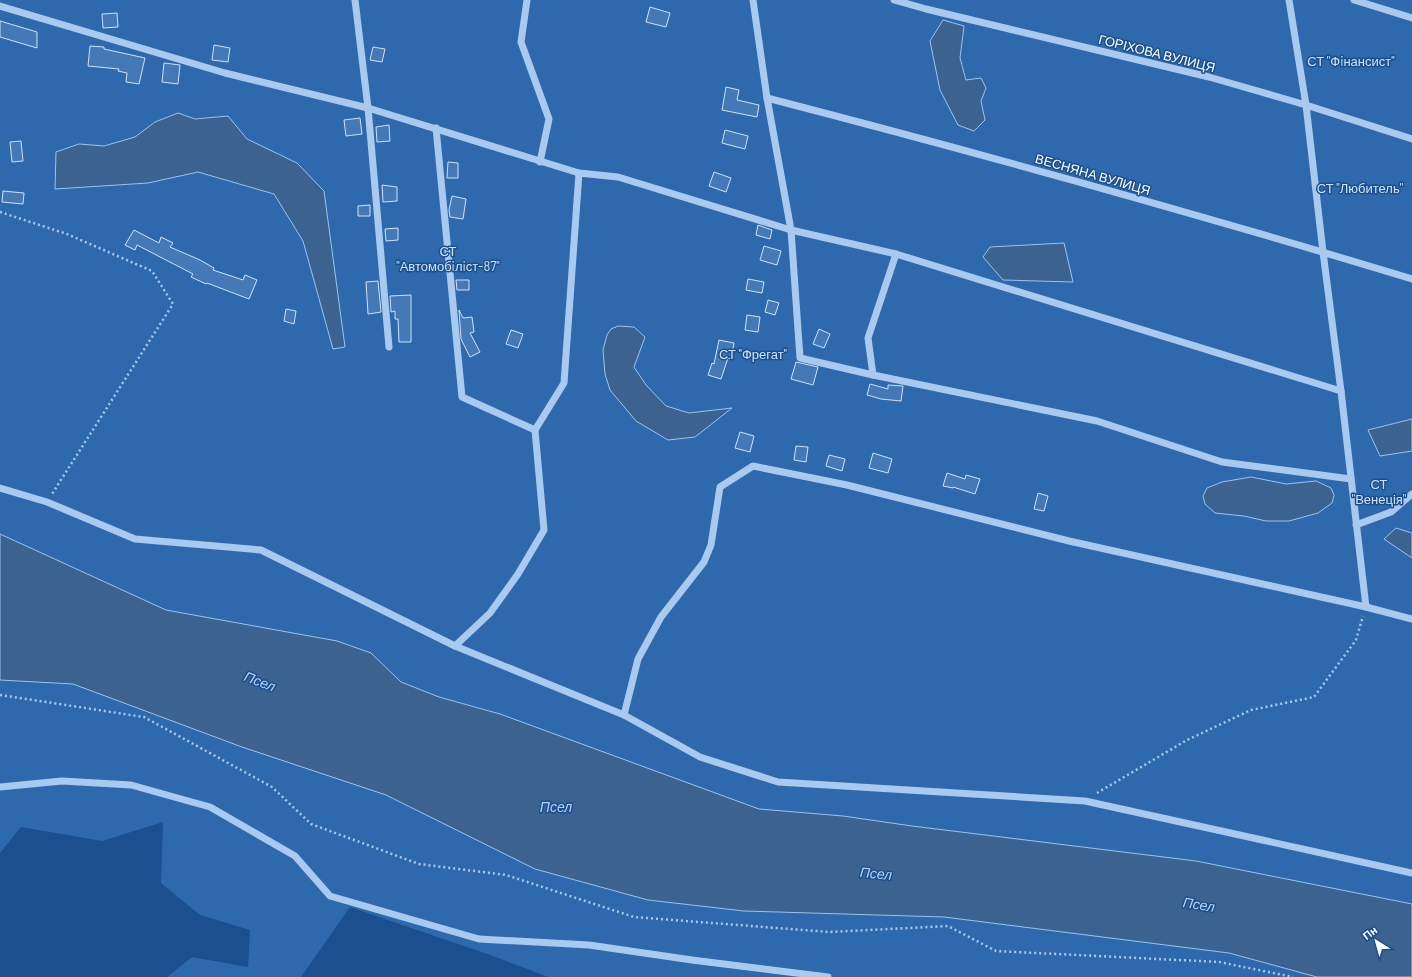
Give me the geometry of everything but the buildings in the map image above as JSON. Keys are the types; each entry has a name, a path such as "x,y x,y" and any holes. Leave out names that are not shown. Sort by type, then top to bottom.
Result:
{"street":[{"path":"354,0 368,108 390,347"},
{"path":"527,0 521,42 549,119 540,162"},
{"path":"753,0 767,98 792,230 800,358 873,375 1097,421 1222,462 1351,479"},
{"name":"ГОРІХОВА ВУЛИЦЯ","path":"894,0 1209,77 1306,105 1412,140"},
{"path":"1289,0 1306,105 1366,607"},
{"path":"1354,0 1412,18"},
{"path":"0,6 225,73 368,108 579,173 618,177 792,230 896,254 1341,391"},
{"name":"ВЕСНЯНА ВУЛИЦЯ","path":"767,98 923,139 1323,252 1412,279"},
{"path":"436,128 462,398 535,430"},
{"path":"455,646 490,614 518,574 544,530 535,430 564,383 579,173"},
{"path":"873,375 868,338 896,254"},
{"path":"624,715 638,660 661,617 704,562 711,545 720,487 753,466 847,485 1069,541 1366,607 1412,619"},
{"path":"0,488 47,502 135,539 261,550 455,646 624,715 700,757 778,782 1085,801 1412,873"},
{"path":"1356,525 1391,512 1412,494"},
{"path":"0,787 62,781 131,785 210,807 295,856 330,896 479,939 589,945 828,977"}],"path":[{"path":"0,212 67,234 152,271 173,304 47,502"},
{"path":"1085,801 1187,740 1251,710 1314,697 1356,640 1366,607"},
{"path":"0,695 144,717 272,787 311,824 419,864 506,875 634,917 829,932 948,926 996,951 1219,962 1294,977"}],"green space":[{"path":"0,0 1412,0 1412,419 1368,430 1380,456 1412,451 1412,904 1196,861 843,816 759,809 500,714 439,697 401,682 371,653 337,641 166,610 0,534","holes":["964,26 960,58 967,80 986,88 981,101 985,120 930,41","178,113 195,119 228,116 247,139 297,163 333,349 303,241 274,194 198,172 148,183 79,144 104,146 135,137 155,122"]},
{"path":"0,680 73,684 242,747 386,795 535,869 648,900 744,911 944,917 1229,953 1317,977 548,977 490,955 350,907 301,977 167,977 192,957 248,967 250,930 200,915 161,883 163,822 102,841 21,827 0,853"}],"water":[{"path":"943,20 964,26 960,58 966,80 981,78 986,88 981,101 985,120 974,131 958,125 940,90 930,41"},
{"path":"178,113 195,119 228,116 247,139 297,163 324,191 345,347 333,349 303,241 274,194 198,172 148,183 55,189 56,152 79,144 104,146 135,137 155,122"},
{"path":"1064,243 1073,282 1003,280 983,257 990,247"},
{"path":"618,326 634,327 645,337 634,367 646,385 666,406 689,413 732,408 695,437 668,440 636,421 610,390 605,374 603,350 607,335 611,329"},
{"path":"1412,419 1412,451 1380,456 1368,430"},
{"path":"1251,477 1286,484 1316,481 1331,488 1334,495 1332,503 1318,513 1289,521 1266,521 1244,516 1215,513 1205,504 1203,496 1207,488 1222,482"},
{"path":"1396,528 1412,533 1412,558 1384,539"},
{"name":"Псел","path":"0,534 166,610 337,641 371,653 401,682 439,697 500,714 759,809 843,816 1196,861 1412,904 1412,977 1317,977 1229,953 944,917 744,911 648,900 535,869 386,795 242,747 73,684 0,680"}],"park label":[{"name":"СТ \"Фiнансист\"","path":"1351,61"},
{"name":"СТ \"Любитель\"","path":"1360,188"},
{"name":"СТ \"Автомобiлiст-87\"","path":"448,258"},
{"name":"СТ \"Фрегат\"","path":"753,354"},
{"name":"СТ \"Венеція\"","path":"1379,492"}]}
